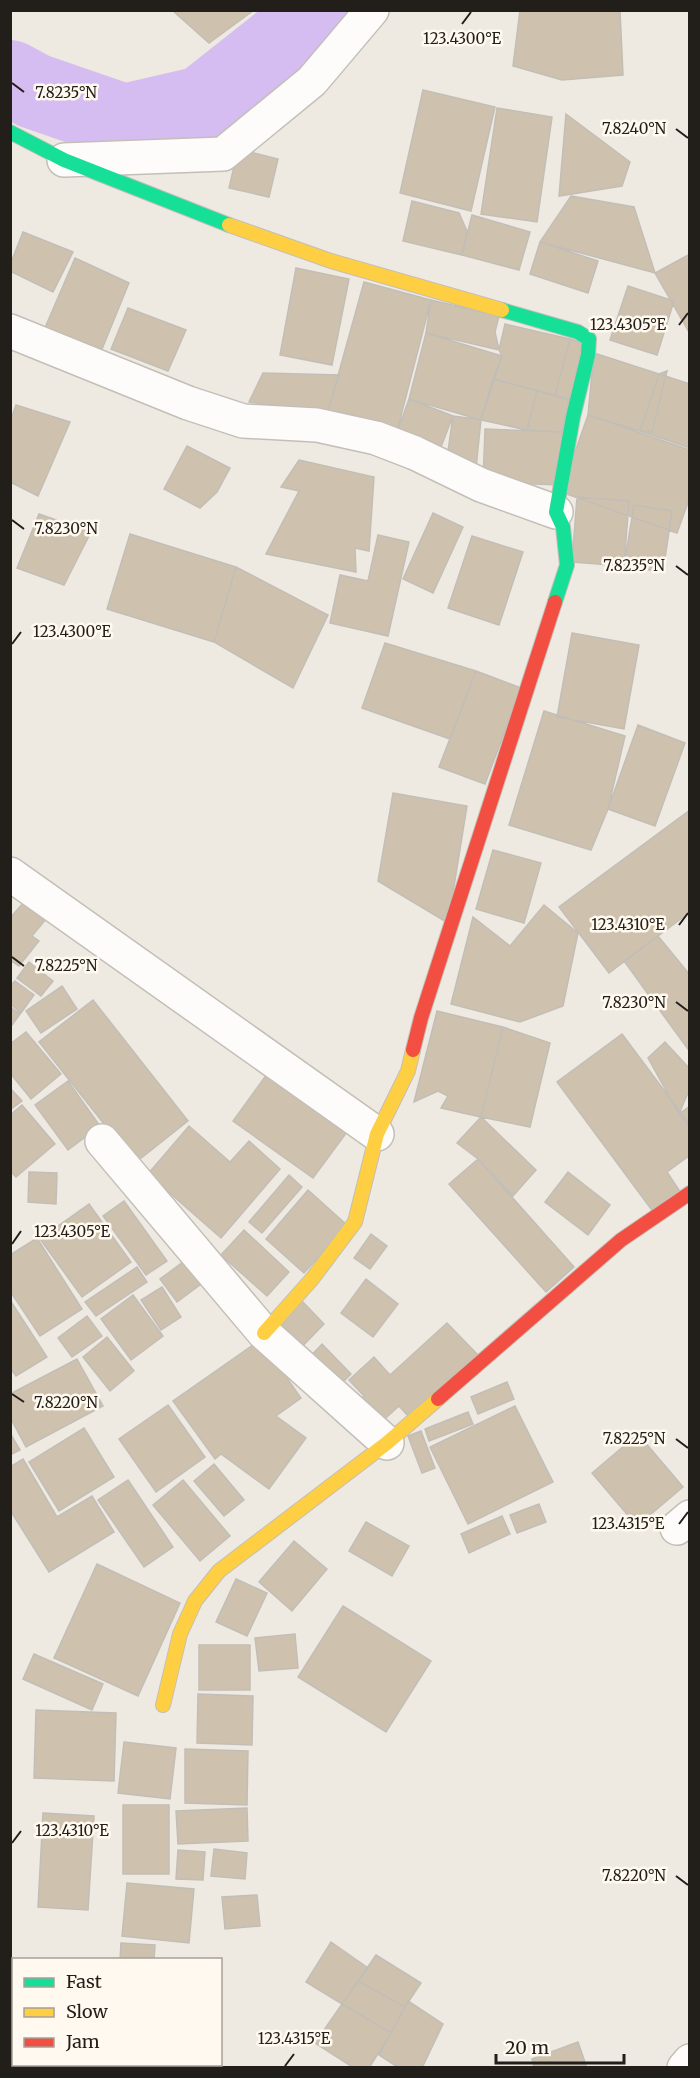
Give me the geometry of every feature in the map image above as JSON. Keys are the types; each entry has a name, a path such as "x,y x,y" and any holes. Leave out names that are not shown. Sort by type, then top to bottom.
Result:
{"street":[{"path":"64,160 223,154 312,81 372,10"},
{"path":"10,132 64,160 228,225 320,257 484,304 589,339 588,356 573,417 556,512 563,527 567,565 421,1018 408,1071 377,1134 355,1222 312,1279 264,1333"},
{"path":"10,331 188,403 243,421 316,425 376,438 415,453 481,485 556,512"},
{"path":"10,874 377,1134"},
{"path":"102,1141 264,1333 387,1443"},
{"path":"163,1705 180,1634 195,1601 219,1571 387,1443 621,1240 690,1193"},
{"path":"684,2067 690,2061"}],"building":[{"path":"172,10 254,10 209,43"},
{"path":"520,10 620,10 623,75 562,80 513,66"},
{"path":"423,90 495,107 471,211 400,193"},
{"path":"497,108 552,117 537,222 481,214"},
{"path":"566,114 630,162 622,186 559,196"},
{"path":"238,149 278,159 269,197 229,188"},
{"path":"571,196 634,207 655,273 540,242"},
{"path":"412,201 459,213 467,231 462,255 403,241"},
{"path":"472,215 530,232 519,270 462,255"},
{"path":"23,232 73,252 53,292 10,271 10,265"},
{"path":"540,242 598,261 588,293 530,274"},
{"path":"690,254 690,334 655,273"},
{"path":"75,258 129,283 100,354 44,330"},
{"path":"296,268 349,279 332,365 280,355"},
{"path":"364,282 431,300 396,435 327,415"},
{"path":"628,286 674,301 657,355 610,340"},
{"path":"431,300 499,316 495,332 499,350 426,333"},
{"path":"128,308 186,330 168,371 111,349"},
{"path":"505,324 570,339 555,395 493,379 502,356 499,350"},
{"path":"426,333 502,356 481,420 409,399"},
{"path":"570,339 586,344 569,400 555,395"},
{"path":"594,353 659,374 667,371 652,432 640,431 588,415"},
{"path":"263,373 339,375 327,415 315,411 249,402"},
{"path":"659,374 690,384 690,448 640,431"},
{"path":"493,379 537,391 527,430 481,420"},
{"path":"537,391 569,400 562,432 527,430"},
{"path":"409,399 453,416 439,452 396,435"},
{"path":"16,405 70,422 38,496 10,482 10,422"},
{"path":"588,415 690,450 690,497 677,533 561,492"},
{"path":"453,416 481,420 476,468 446,465"},
{"path":"485,429 562,432 559,485 483,482"},
{"path":"187,446 230,468 217,492 200,508 164,489"},
{"path":"299,460 374,477 369,551 355,548 356,572 266,554 299,491 281,487"},
{"path":"577,497 629,501 624,566 572,562"},
{"path":"634,505 672,511 663,572 624,566"},
{"path":"433,513 463,527 433,593 403,579"},
{"path":"39,514 91,532 64,585 17,568"},
{"path":"130,534 236,567 214,642 107,609"},
{"path":"378,535 409,542 388,636 330,623 340,575 368,581"},
{"path":"472,536 523,552 499,625 448,608"},
{"path":"236,567 328,615 293,688 214,642"},
{"path":"572,633 639,645 624,729 557,717"},
{"path":"385,643 476,671 450,739 362,708"},
{"path":"476,671 521,688 485,784 439,767"},
{"path":"544,711 625,736 608,809 591,850 509,825"},
{"path":"638,725 685,743 655,826 608,809"},
{"path":"393,793 467,806 448,923 378,881"},
{"path":"690,810 690,912 609,973 559,907"},
{"path":"493,850 541,863 524,923 476,909"},
{"path":"24,902 46,919 32,936 39,941 19,966 10,960 10,918"},
{"path":"544,905 578,933 563,1006 520,1022 451,1004 473,917 510,946"},
{"path":"658,936 690,975 690,1052 624,961"},
{"path":"29,962 53,981 41,996 17,978"},
{"path":"15,981 34,995 21,1013 10,1004 10,986"},
{"path":"62,986 77,1009 41,1033 26,1011"},
{"path":"93,1000 188,1121 135,1163 39,1042"},
{"path":"10,1007 20,1014 10,1028"},
{"path":"437,1011 503,1027 481,1117 441,1108 448,1096 438,1091 414,1102"},
{"path":"503,1027 550,1043 530,1127 481,1117"},
{"path":"26,1032 61,1074 31,1099 10,1073 10,1044"},
{"path":"622,1034 690,1125 690,1155 667,1172 681,1193 654,1213 557,1082"},
{"path":"665,1042 690,1069 690,1088 679,1114 648,1058"},
{"path":"267,1074 347,1132 313,1178 233,1121"},
{"path":"68,1081 100,1126 68,1150 35,1105"},
{"path":"10,1088 22,1101 10,1110"},
{"path":"22,1105 55,1144 16,1177 10,1171 10,1115"},
{"path":"690,1106 690,1127 679,1114"},
{"path":"481,1117 536,1170 513,1196 478,1159 457,1143"},
{"path":"189,1126 230,1162 249,1141 280,1169 221,1238 148,1174"},
{"path":"478,1159 574,1267 546,1292 449,1184"},
{"path":"29,1172 57,1173 56,1204 28,1202"},
{"path":"568,1172 610,1205 588,1235 545,1202"},
{"path":"289,1175 302,1187 262,1233 249,1222"},
{"path":"308,1190 347,1225 304,1273 266,1239"},
{"path":"124,1201 167,1261 146,1275 103,1216"},
{"path":"89,1204 131,1262 82,1297 40,1239"},
{"path":"244,1230 289,1272 267,1296 221,1255"},
{"path":"371,1234 387,1246 370,1269 354,1258"},
{"path":"37,1238 82,1309 40,1336 10,1291 10,1255"},
{"path":"183,1262 201,1284 177,1302 160,1279"},
{"path":"137,1267 147,1282 96,1316 85,1302"},
{"path":"366,1279 398,1304 373,1337 341,1313"},
{"path":"162,1287 181,1317 161,1330 141,1300"},
{"path":"133,1295 163,1336 131,1360 101,1319"},
{"path":"10,1300 47,1357 16,1376 10,1368"},
{"path":"301,1300 324,1324 293,1356 269,1331"},
{"path":"87,1316 102,1336 72,1357 58,1338"},
{"path":"447,1323 478,1355 409,1417 399,1406 378,1425 357,1402 364,1396 349,1380 374,1357 390,1375"},
{"path":"107,1337 134,1371 110,1391 83,1357"},
{"path":"260,1340 301,1398 276,1416 306,1438 269,1489 221,1454 215,1459 173,1401"},
{"path":"322,1344 351,1374 335,1390 306,1361"},
{"path":"77,1359 103,1406 26,1447 10,1417 10,1394"},
{"path":"507,1382 514,1399 478,1414 471,1397"},
{"path":"168,1405 205,1457 156,1492 119,1439"},
{"path":"515,1406 553,1482 468,1524 430,1447"},
{"path":"468,1412 473,1424 429,1441 425,1429"},
{"path":"84,1428 114,1477 59,1511 29,1462"},
{"path":"421,1431 435,1468 422,1473 408,1436"},
{"path":"10,1433 20,1450 10,1455"},
{"path":"638,1434 683,1487 637,1526 592,1473"},
{"path":"23,1459 57,1517 92,1496 114,1532 49,1572 10,1510 10,1467"},
{"path":"214,1464 244,1500 224,1516 194,1481"},
{"path":"128,1480 173,1547 144,1567 98,1500"},
{"path":"183,1480 230,1536 200,1561 153,1505"},
{"path":"539,1504 546,1522 517,1533 510,1515"},
{"path":"502,1516 510,1534 469,1553 461,1534"},
{"path":"366,1522 409,1546 392,1576 349,1551"},
{"path":"294,1541 327,1569 292,1611 259,1582"},
{"path":"97,1564 180,1603 138,1696 54,1658"},
{"path":"236,1579 267,1593 247,1636 216,1622"},
{"path":"343,1606 431,1661 386,1732 298,1677"},
{"path":"295,1634 298,1668 259,1671 255,1638"},
{"path":"199,1645 250,1645 250,1690 199,1690"},
{"path":"34,1654 103,1684 92,1710 23,1679"},
{"path":"198,1694 253,1696 252,1745 197,1743"},
{"path":"36,1710 116,1713 114,1781 34,1778"},
{"path":"124,1742 176,1748 170,1799 118,1793"},
{"path":"185,1749 248,1751 247,1805 185,1803"},
{"path":"123,1805 169,1805 169,1874 123,1874"},
{"path":"247,1808 248,1841 178,1844 176,1811"},
{"path":"43,1813 94,1816 88,1910 38,1907"},
{"path":"214,1849 247,1853 245,1879 211,1876"},
{"path":"178,1850 205,1852 203,1880 176,1879"},
{"path":"127,1883 194,1889 189,1943 122,1936"},
{"path":"257,1895 260,1926 225,1929 222,1897"},
{"path":"331,1942 368,1968 342,2004 306,1982"},
{"path":"121,1943 155,1945 154,1958 120,1958"},
{"path":"376,1955 421,1983 405,2007 358,1981"},
{"path":"358,1981 405,2007 391,2033 342,2004"},
{"path":"408,2001 443,2024 422,2068 399,2068 379,2055"},
{"path":"342,2004 391,2033 369,2068 354,2068 315,2043"},
{"path":"578,2042 587,2068 534,2068 532,2059"},
{"path":"36,2066 91,2066 91,2068 37,2068"},
{"path":"150,2066 181,2066 185,2068 150,2068"}],"waterway":[{"path":"10,78 34,91 124,122 202,104 321,10"}],"traffic: fast":[{"path":"10,132 64,160 229,225"},
{"path":"502,310 578,332 589,339 588,355 573,417 556,512 563,527 567,565 555,602"}],"traffic: slow":[{"path":"229,225 331,261 502,310"},
{"path":"264,1333 312,1279 355,1222 377,1134 408,1071 413,1050"},
{"path":"163,1705 180,1634 195,1601 219,1571 387,1443 438,1399"}],"traffic: jam":[{"path":"413,1050 421,1018 555,602"},
{"path":"438,1399 621,1240 690,1193"}]}
